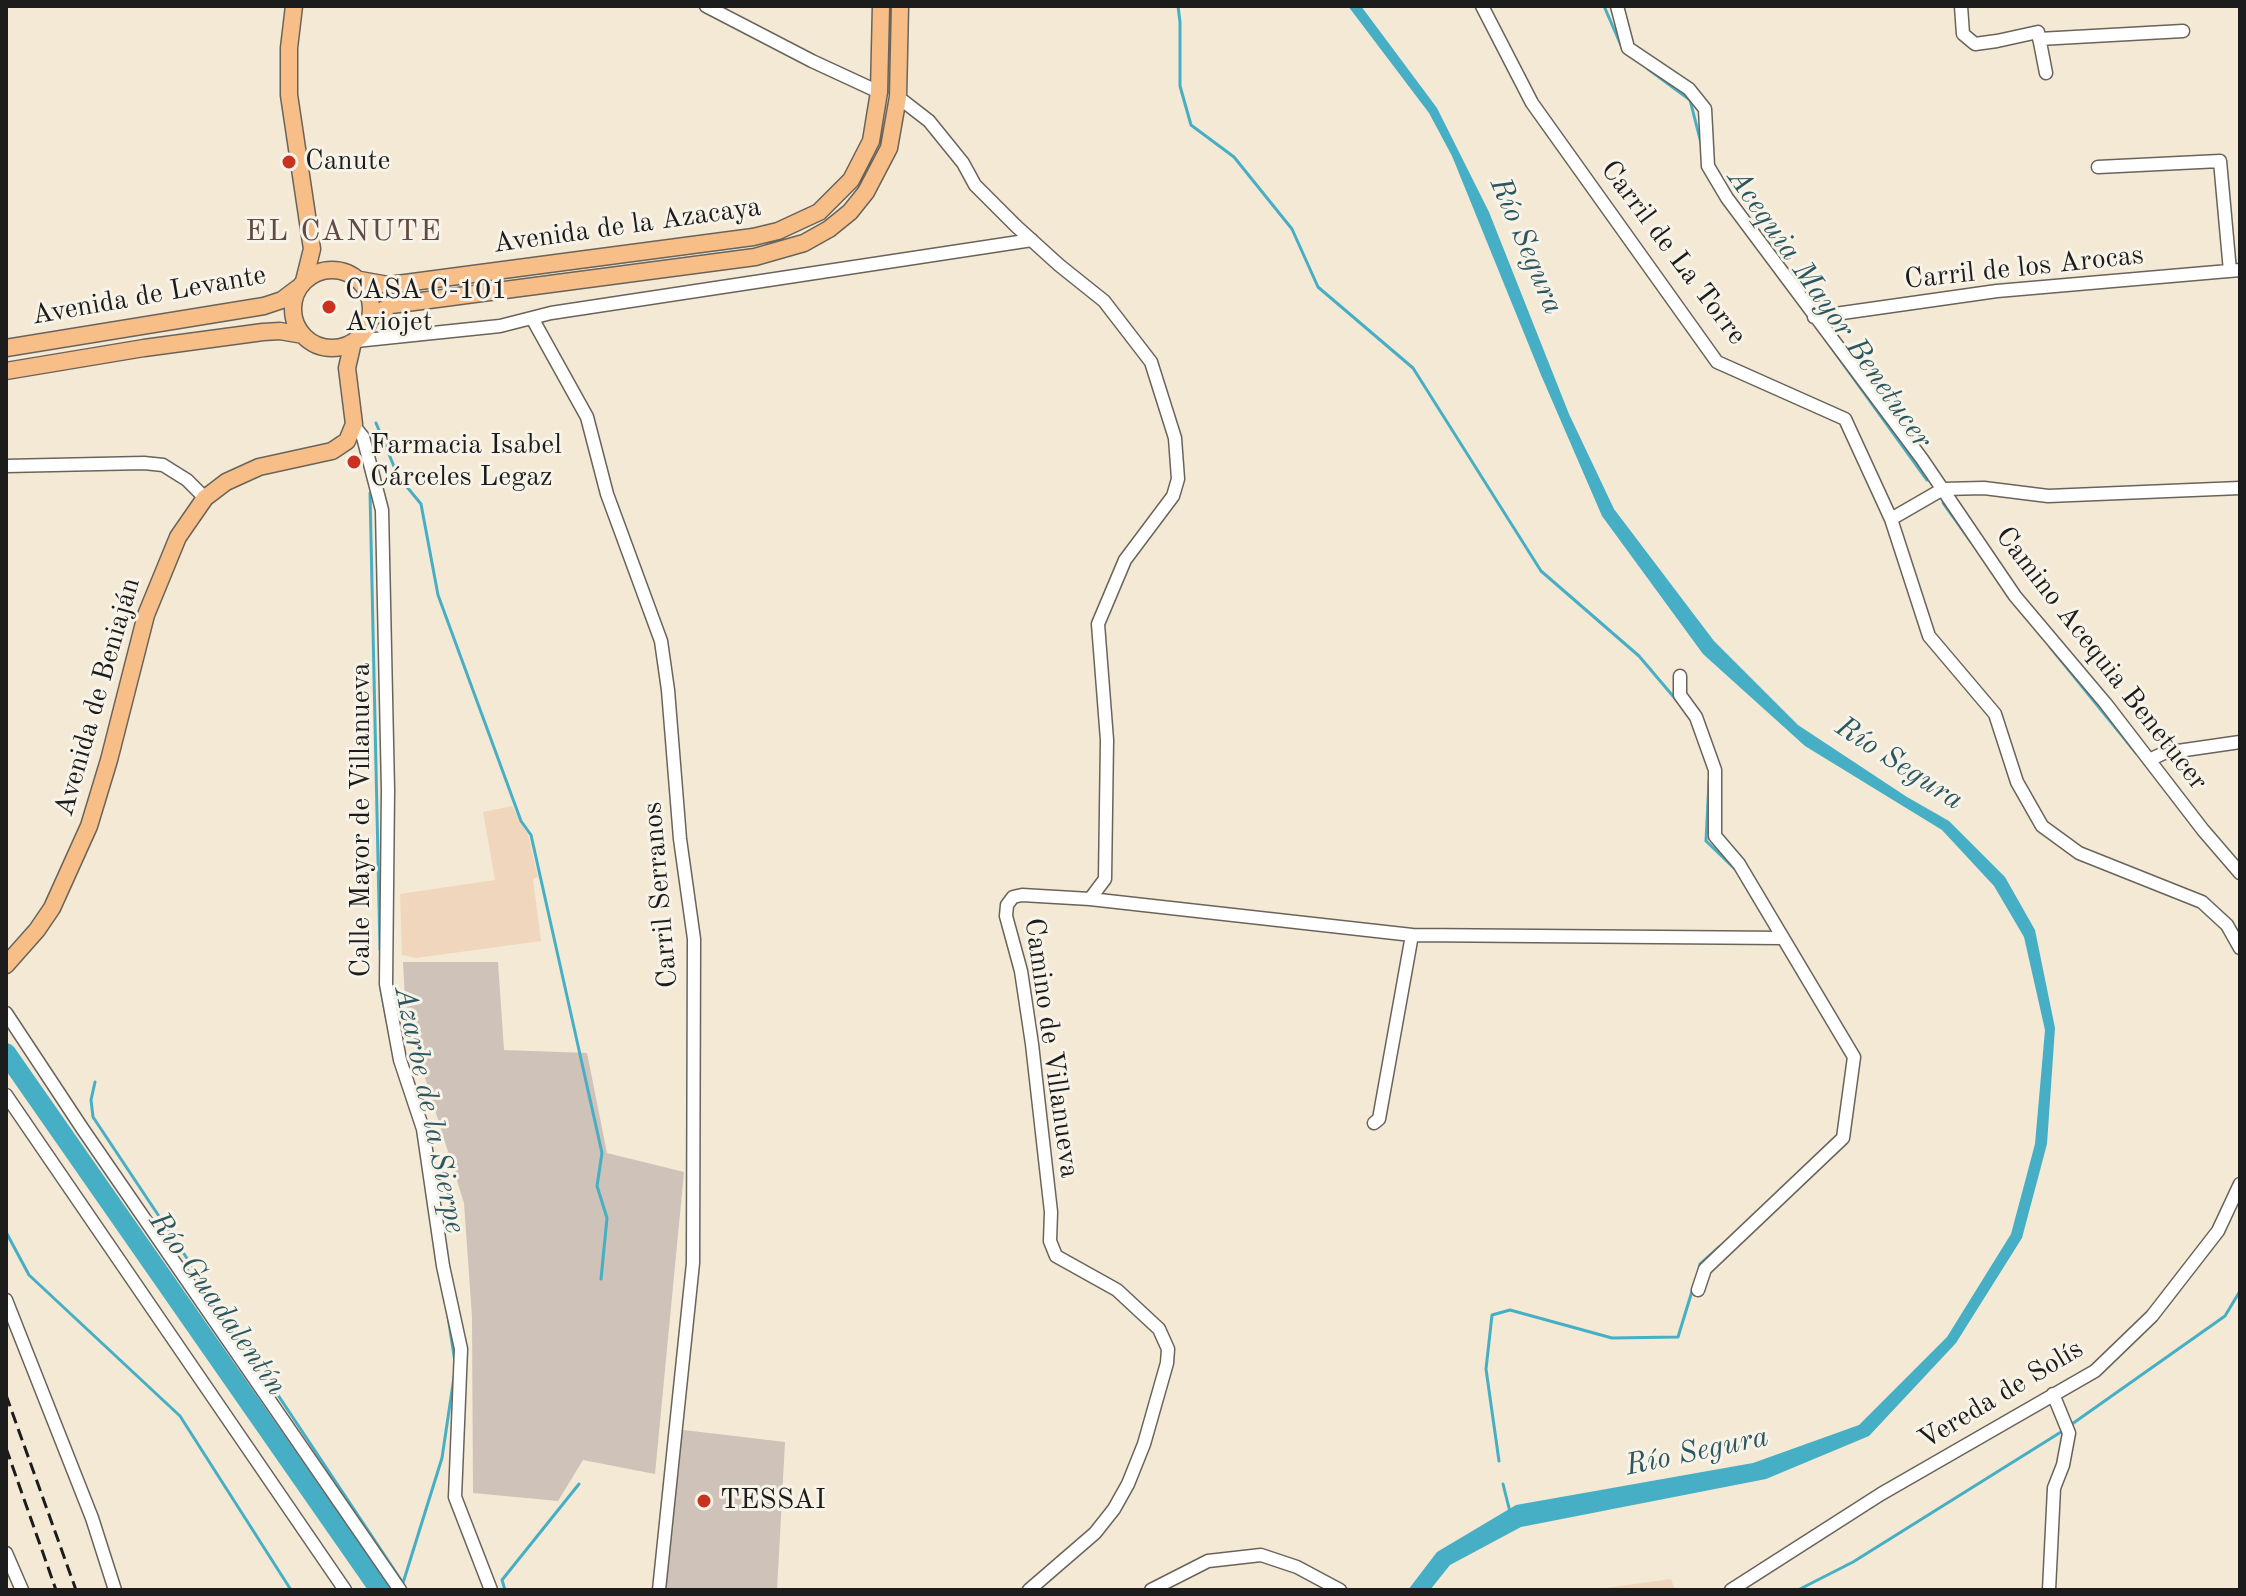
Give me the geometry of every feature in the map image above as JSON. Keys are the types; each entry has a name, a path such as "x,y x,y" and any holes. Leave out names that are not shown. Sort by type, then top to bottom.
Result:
{"main road":[{"path":"294,6 289,48 289,95 312,240 311,258 294,300 293,313 303,335 334,360 349,389"},
{"name":"Avenida de la Azacaya","path":"352,276 388,285 753,237 778,231 819,212 851,180 871,141 879,92 881,6"},
{"name":"Avenida de la Azacaya","path":"371,318 391,305 755,257 804,243 829,229 850,212 866,192 889,148 898,97 900,6"},
{"path":"312,240 322,256 352,276 370,298 371,318 348,357 354,426"},
{"path":"301,285 319,272 352,276"},
{"name":"Avenida de Levante","path":"6,348 264,306 282,300 301,285"},
{"name":"Avenida de Levante","path":"6,371 263,332 303,335"},
{"path":"319,346 337,348 355,342"},
{"name":"Avenida de Beniaján","path":"6,965 44,921 77,855 102,787 140,635 154,591 178,537 213,489 246,472 336,449 347,441 354,426"}],"street":[{"path":"706,6 879,92"},
{"name":"Carril de La Torre","path":"1482,6 1532,103 1717,362 1845,419 1891,519 1929,636 1995,714 2017,782 2042,826 2079,853 2202,902 2227,925 2240,948"},
{"name":"Camino Acequia Benetucer","path":"1617,6 1628,48 1689,89 1705,109 1708,166 1727,198 1943,489 2015,596 2106,704 2240,873"},
{"path":"1961,6 1963,34 1975,44 2038,32 2046,73"},
{"path":"2039,39 2183,31"},
{"path":"898,97 929,121 963,163 975,185 1032,240 1104,301 1151,362 1175,438 1178,479 1173,496 1125,560 1098,624 1107,740 1105,879 1090,899"},
{"path":"2098,167 2220,161 2235,271"},
{"path":"355,342 500,326 566,310 1032,240"},
{"name":"Carril de los Arocas","path":"1814,317 1997,291 2235,271"},
{"name":"Carril Serranos","path":"532,318 587,417 607,494 661,641 680,839 694,939 693,1263 659,1590"},
{"name":"Calle Mayor de Villanueva","path":"354,426 363,437 382,510 388,790 386,984 400,1060 423,1129 443,1266 461,1349 455,1497 491,1590"},
{"path":"6,466 163,465 187,480 205,498"},
{"path":"1891,519 1943,489 1984,488 2048,496 2240,488"},
{"path":"1680,676 1680,695 1696,717 1715,770 1715,836 1739,864 1854,1057 1843,1138 1705,1269 1698,1290"},
{"path":"2149,760 2164,753 2240,742"},
{"name":"Camino de Villanueva","path":"1029,1590 1095,1533 1114,1509 1144,1444 1167,1363 1168,1349 1159,1329 1117,1290 1063,1262 1056,1256 1050,1241 1051,1212 1032,1044 1021,971 1006,916 1007,905 1013,897 1022,895 1090,899"},
{"path":"1090,899 1412,935 1783,938"},
{"path":"1374,1123 1379,1119 1412,935"},
{"path":"6,1013 91,1142 400,1590"},
{"path":"6,1095 345,1590"},
{"name":"Vereda de Solís","path":"1731,1590 1881,1494 2095,1371 2152,1316 2218,1231 2240,1184"},
{"path":"6,1300 92,1518 115,1590"},
{"path":"2049,1590 2054,1488 2063,1465 2069,1433 2053,1394"},
{"path":"6,1553 22,1590"},
{"path":"1151,1590 1208,1561 1261,1555 1297,1567 1340,1590"}],"shaded area":[{"path":"512,806 528,835 538,877 533,879 541,941 416,958 402,955 400,894 495,880 483,812"},
{"path":"403,962 498,962 504,1050 587,1053 607,1153 684,1172 655,1474 583,1460 558,1501 473,1493 472,1317 464,1203 421,1065 405,999"},
{"path":"675,1429 785,1442 777,1590 659,1590"},
{"path":"1671,1579 1675,1590 1590,1590"}],"water":[{"path":"1348,6 1361,6 1437,108 1489,212 1569,414 1614,509 1714,641 1798,725 1949,821 2005,877 2035,930 2055,1028 2047,1144 2022,1238 1956,1343 1869,1436 1766,1479 1521,1527 1450,1565 1430,1590 1408,1590 1437,1552 1516,1505 1753,1463 1859,1425 1947,1337 2011,1234 2035,1144 2045,1030 2024,937 1994,886 1942,830 1805,746 1703,654 1602,516 1452,156 1429,113"}],"waterway":[{"path":"1178,6 1180,86 1191,125 1234,157 1292,229 1318,287 1413,368 1541,571 1639,656 1678,702"},
{"name":"Acequia Mayor Benetucer","path":"1604,6 1623,50"},
{"name":"Acequia Mayor Benetucer","path":"1648,69 1690,100 1702,147"},
{"name":"Acequia Mayor Benetucer","path":"1826,340 1927,480"},
{"path":"376,423 398,476 421,504 438,595 521,821 531,835 602,1153 597,1186 607,1218 601,1279"},
{"name":"Azarbe de la Sierpe","path":"370,493 380,950"},
{"name":"Acequia Mayor Benetucer","path":"1943,503 1971,542"},
{"name":"Acequia Mayor Benetucer","path":"2050,647 2136,753"},
{"path":"1709,781 1706,841 1735,869"},
{"name":"Azarbe de la Sierpe","path":"381,990 387,1021"},
{"name":"Río Guadalentín","path":"6,1053 380,1590"},
{"path":"95,1082 91,1100 93,1117 403,1583"},
{"path":"6,1232 29,1275 180,1416 291,1590"},
{"path":"1699,1270 1700,1264 1720,1246"},
{"path":"1499,1461 1486,1369 1492,1315 1510,1310 1612,1338 1678,1337 1693,1288"},
{"name":"Acequia Mayor Benetucer","path":"2072,1424 2225,1316 2240,1291"},
{"name":"Azarbe de la Sierpe","path":"447,1310 455,1362"},
{"name":"Azarbe de la Sierpe","path":"403,1583 442,1458 454,1377"},
{"name":"Acequia Mayor Benetucer","path":"1798,1590 1853,1562 2061,1432"},
{"path":"505,1590 502,1580 579,1484"},
{"path":"1503,1484 1510,1512"}],"railway":[{"path":"6,1395 76,1590"},
{"path":"6,1448 56,1590"}],"place":[{"name":"Canute","path":"289,162"},
{"name":"CASA C-101 Aviojet","path":"329,307"},
{"name":"Farmacia Isabel Cárceles Legaz","path":"354,462"},
{"name":"TESSAI","path":"704,1501"}],"district":[{"name":"EL CANUTE","path":"344,232"}],"water label":[{"name":"Río Segura","path":"1526,246"},
{"name":"Río Segura","path":"1899,764"},
{"name":"Río Segura","path":"1697,1452"}]}
